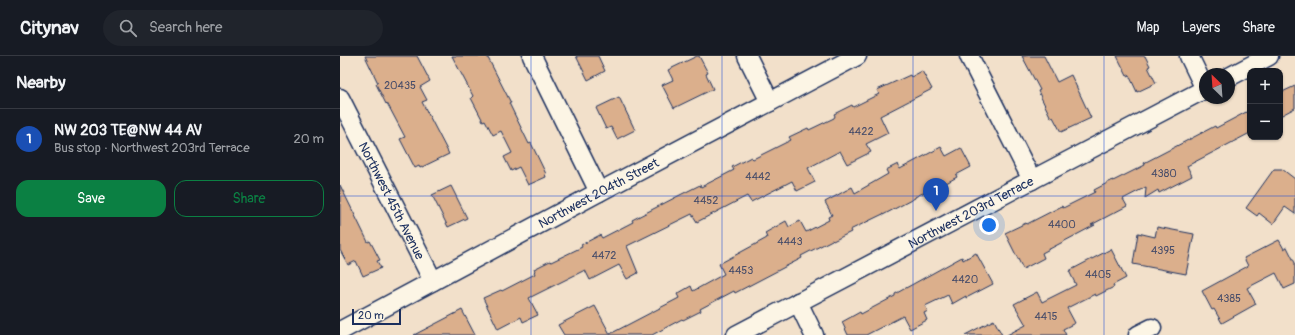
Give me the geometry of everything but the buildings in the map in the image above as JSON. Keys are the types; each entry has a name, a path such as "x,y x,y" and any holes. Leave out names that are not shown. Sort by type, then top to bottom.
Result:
{"street":[{"path":"532,56 599,192"},
{"path":"747,56 770,102"},
{"name":"Northwest 204th Street","path":"340,331 857,56"},
{"path":"969,56 1032,180"},
{"path":"1189,56 1199,77"},
{"path":"1235,74 1269,56"},
{"name":"Northwest 203rd Terrace","path":"736,335 1199,92"},
{"name":"Northwest 45th Avenue","path":"340,98 433,281"},
{"path":"798,302 814,335"}],"place":[{"name":"NW 203 TE@NW 44 AV","path":"936,211"}]}
